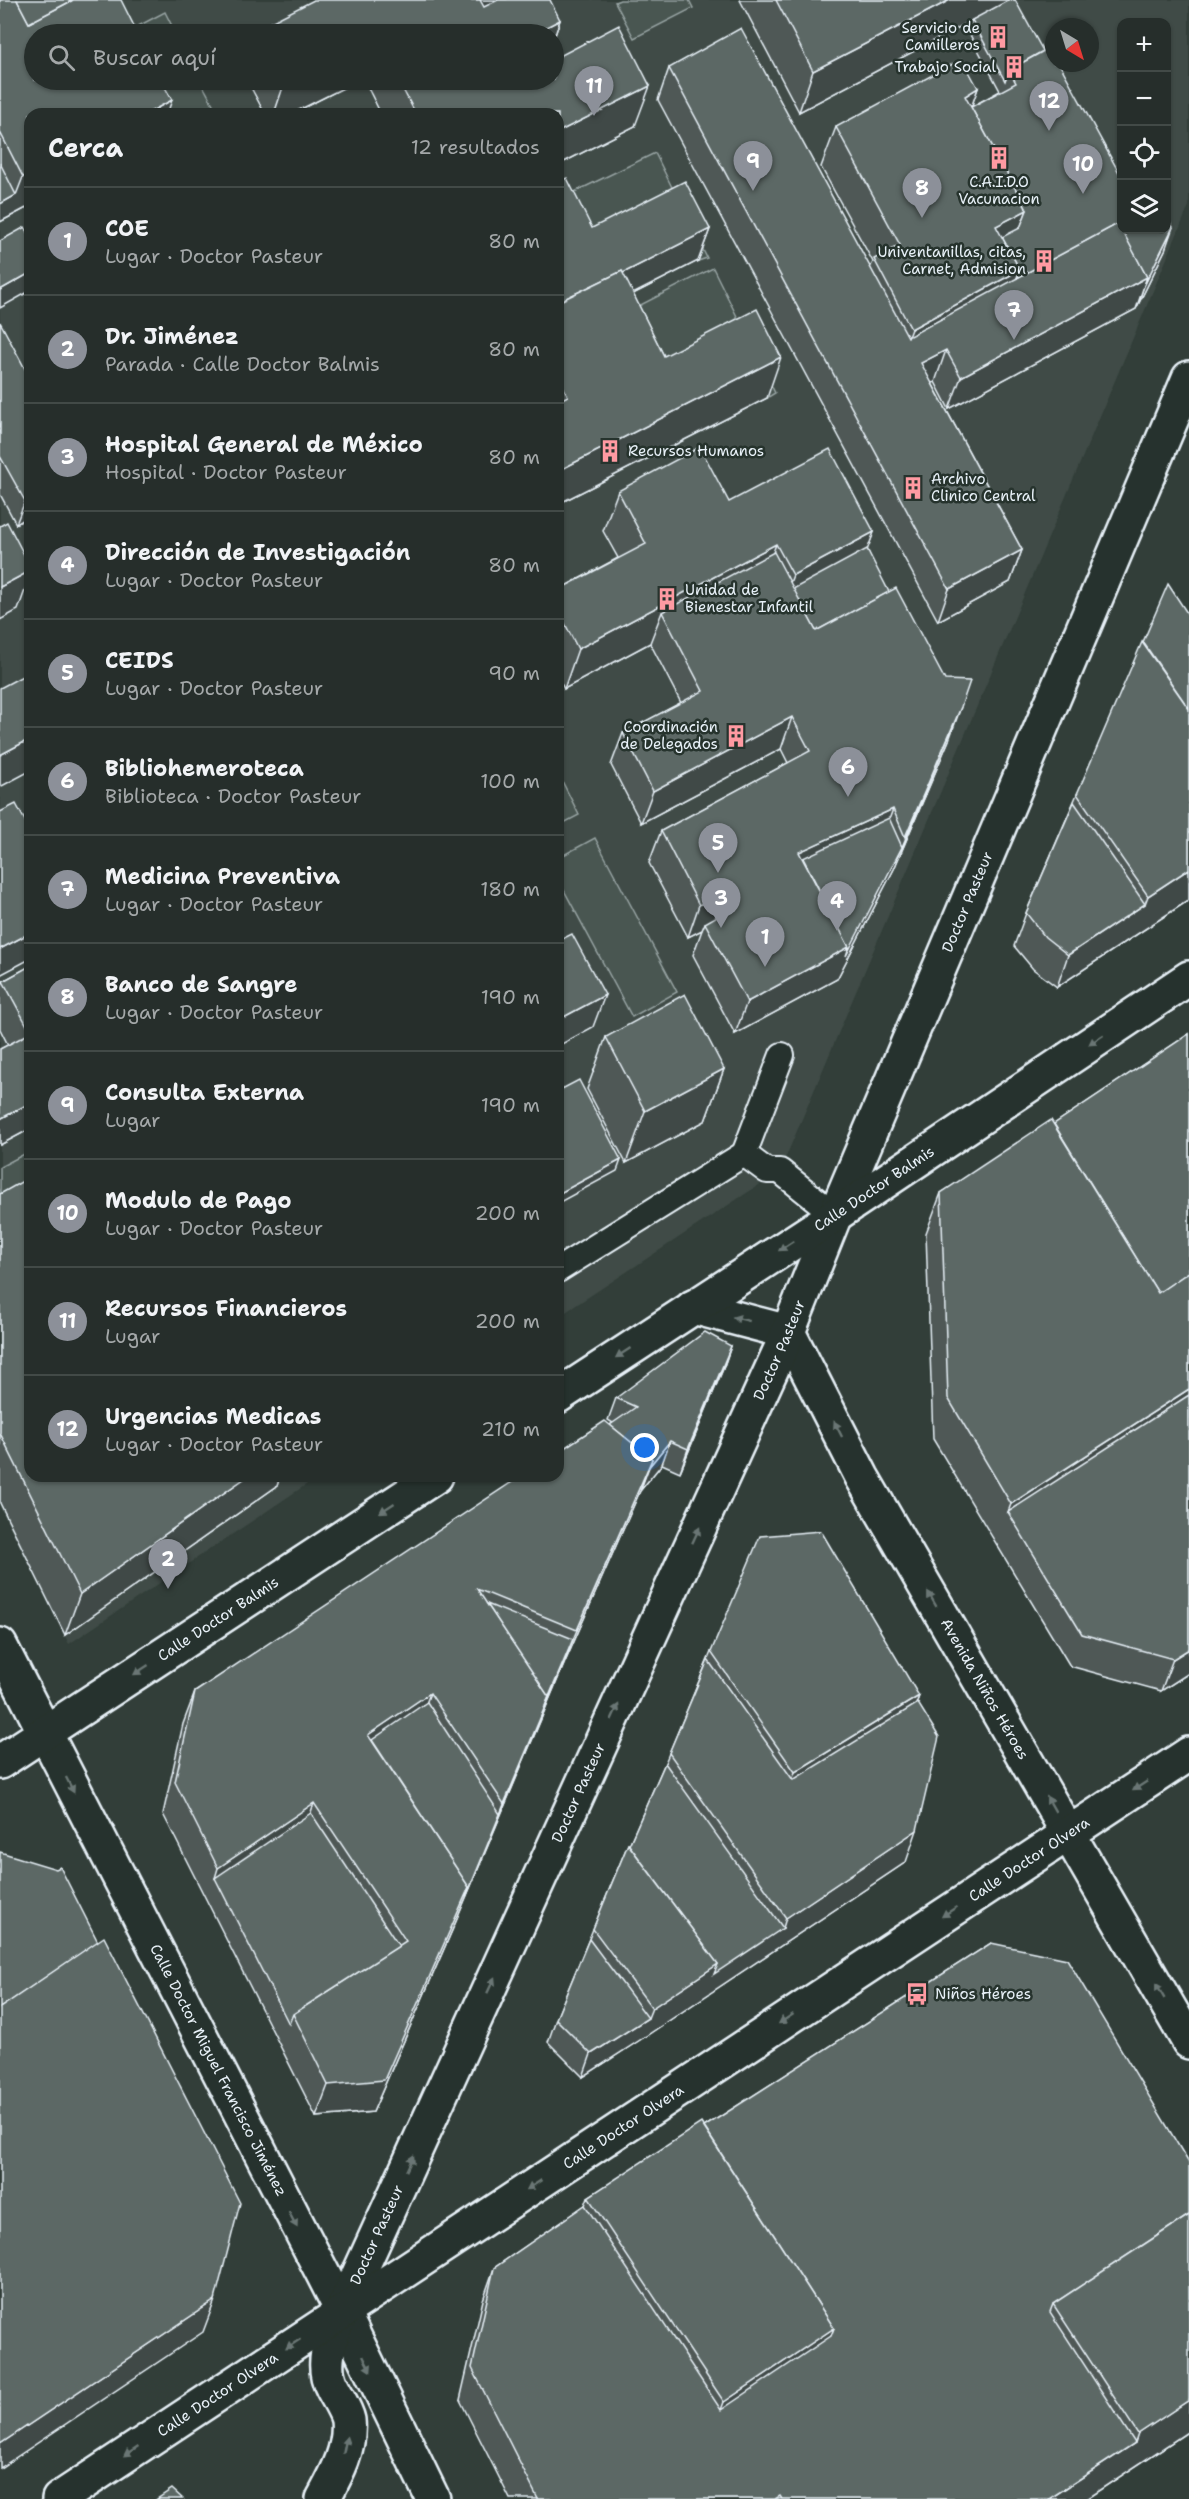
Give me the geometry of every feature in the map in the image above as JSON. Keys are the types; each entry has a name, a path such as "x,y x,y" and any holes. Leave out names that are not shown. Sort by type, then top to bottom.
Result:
{"main road":[{"name":"Doctor Pasteur","path":"323,2499 336,2475 347,2445 348,2418 328,2380 328,2347 342,2311 788,1332 835,1215 1189,378"},
{"name":"Calle Doctor Balmis","path":"564,1392 835,1215 1189,978"},
{"path":"693,1307 788,1332"},
{"name":"Avenida Niños Héroes","path":"788,1332 862,1477 1189,2042"},
{"name":"Calle Doctor Balmis","path":"0,1762 427,1482"},
{"name":"Calle Doctor Miguel Francisco Jiménez","path":"0,1645 342,2311 433,2499"},
{"name":"Calle Doctor Olvera","path":"59,2499 1189,1754"}],"lane":[{"path":"564,1266 744,1154 782,1055"},
{"path":"744,1154 767,1171 780,1172 835,1215"}],"shaded area":[{"path":"0,0 1189,0 1189,206 780,1171 564,1313 564,108 24,108 24,1482 310,1482 69,1644 0,1507"},
{"path":"620,0 689,0 693,8 634,38 615,2"},
{"path":"165,12 171,24 142,24"},
{"path":"131,90 205,90 215,108 141,108"},
{"path":"655,153 707,258 698,261 673,213 580,260 564,216 564,197"},
{"path":"713,268 775,393 767,398 742,350 650,396 611,320"},
{"path":"564,785 579,815 564,823"},
{"path":"595,838 677,992 632,1017 564,890 564,855"},
{"path":"24,1154 24,1213 0,1227 0,1167"}],"building":[{"path":"0,0 17,0 29,23 73,0 121,0 133,24 24,24 24,90 166,90 172,100 157,108 24,108 23,177 0,132"},
{"path":"17,0 73,0 29,23"},
{"path":"314,0 480,0 484,7 498,0 550,0 560,20 552,24 267,24"},
{"path":"776,0 950,0 813,71"},
{"path":"1009,0 1015,0 1043,51 1009,70 1005,81 972,20"},
{"path":"619,25 650,86 564,129 564,108 413,108 403,90 564,90 564,54"},
{"path":"741,28 908,337 1117,224 1117,234 1125,234 1147,277 961,377 946,350 921,363 1022,550 949,589 669,68"},
{"path":"1045,50 1045,72 1064,72 1117,169 1117,224 1017,278 1020,270 1002,237 1020,228 1027,210 971,107 1016,83 1009,70"},
{"path":"962,59 978,88 965,96 1027,210 996,226 1020,270 911,329 874,259 900,245 836,127"},
{"path":"0,163 16,195 0,204"},
{"path":"567,178 592,228 685,181 710,229 623,273 622,271 564,299 564,179"},
{"path":"24,228 24,276 0,290 0,241"},
{"path":"1124,234 1170,234 1144,286 1147,277"},
{"path":"622,271 664,356 757,309 781,357 564,468 564,398 568,396 564,388 564,299"},
{"path":"0,322 24,367 24,499 0,456"},
{"path":"700,447 729,502 830,449 874,532 793,575 776,544 578,649 564,622 564,587 646,544 618,491"},
{"path":"7,522 24,555 24,574 0,587 0,526"},
{"path":"867,549 889,592 816,631 793,589"},
{"path":"774,552 816,631 896,588 945,680 970,681 905,837 893,809 799,852 849,947 747,1002 705,923 735,906 727,891 699,905 661,831 810,751 792,717 653,791 623,733 703,691 662,612"},
{"path":"1168,584 1189,616 1189,709 1143,642"},
{"path":"1142,642 1189,709 1189,869 1148,896 1077,794"},
{"path":"24,675 24,742 0,755 0,688"},
{"path":"1074,802 1145,904 1068,955 1045,937 1026,913"},
{"path":"16,804 24,819 24,936 0,949 0,812"},
{"path":"889,818 902,847 846,956 849,947 803,858"},
{"path":"572,934 605,995 564,1017 564,938"},
{"path":"24,969 24,1020 3,981"},
{"path":"685,994 724,1069 645,1111 606,1037"},
{"path":"1189,1034 1189,1272 1158,1293 1054,1124"},
{"path":"24,1036 24,1106 0,1119 0,1049"},
{"path":"579,1080 621,1160 564,1191 564,1088"},
{"path":"1051,1120 1158,1293 1189,1272 1189,1389 1011,1504 948,1398 941,1193"},
{"path":"24,1180 24,1481 0,1433 0,1194"},
{"path":"705,1332 731,1346 688,1449 670,1441 648,1468 652,1459 610,1425 636,1407 616,1398"},
{"path":"1189,1395 1189,1649 1173,1659 1082,1634 1008,1512"},
{"path":"605,1421 652,1459 577,1630 477,1589 549,1697 504,1804 430,1693 368,1735 469,1887 384,2080 328,2085 293,2014 406,1941 314,1803 218,1868 175,1782 195,1692 512,1482 564,1482 564,1448"},
{"path":"24,1482 239,1482 80,1594"},
{"path":"821,1531 919,1696 795,1772 711,1652 760,1536"},
{"path":"487,1604 573,1639 549,1697"},
{"path":"708,1660 793,1780 918,1703 939,1737 917,1830 786,1918 669,1753"},
{"path":"427,1702 500,1814 466,1897 469,1887 372,1740"},
{"path":"665,1763 783,1928 714,1974 718,1964 629,1845"},
{"path":"311,1813 399,1946 293,2014 289,2024 215,1878"},
{"path":"628,1844 718,1964 652,2008 593,1929"},
{"path":"0,1852 56,1869 60,1867 98,1942 0,2008"},
{"path":"104,1937 240,2203 215,2300 0,2444 0,2008"},
{"path":"589,1939 648,2018 591,2054 556,2019"},
{"path":"991,1943 1067,1959 1189,2163 1189,2215 1053,2304 1050,2312 1135,2443 1049,2499 782,2499 780,2496 775,2499 538,2499 472,2368 494,2268 585,2205 721,2410 831,2336 834,2328 704,2127"},
{"path":"701,2123 834,2328 724,2402 588,2197"},
{"path":"1189,2215 1189,2400 1138,2434 1053,2304"},
{"path":"172,2489 183,2499 157,2499"}],"place":[{"name":"Servicio de Camilleros","path":"998,37"},
{"name":"Trabajo Social","path":"1014,67"},
{"name":"Recursos Financieros","path":"594,116"},
{"name":"Urgencias Medicas","path":"1049,131"},
{"name":"C.A.I.D.O Vacunacion","path":"999,158"},
{"name":"Consulta Externa","path":"753,191"},
{"name":"Modulo de Pago","path":"1083,194"},
{"name":"Banco de Sangre","path":"922,218"},
{"name":"Univentanillas, citas, Carnet, Admision","path":"1044,261"},
{"name":"Medicina Preventiva","path":"1014,340"},
{"name":"Recursos Humanos","path":"610,451"},
{"name":"Archivo Clinico Central","path":"913,488"},
{"name":"Unidad de Bienestar Infantil","path":"667,599"},
{"name":"Coordinación de Delegados","path":"736,736"},
{"name":"Bibliohemeroteca","path":"848,797"},
{"name":"CEIDS","path":"718,873"},
{"name":"Hospital General de México","path":"721,928"},
{"name":"Dirección de Investigación","path":"837,931"},
{"name":"COE","path":"765,967"},
{"name":"Dr. Jiménez","path":"168,1589"},
{"name":"Niños Héroes","path":"917,1994"}]}
